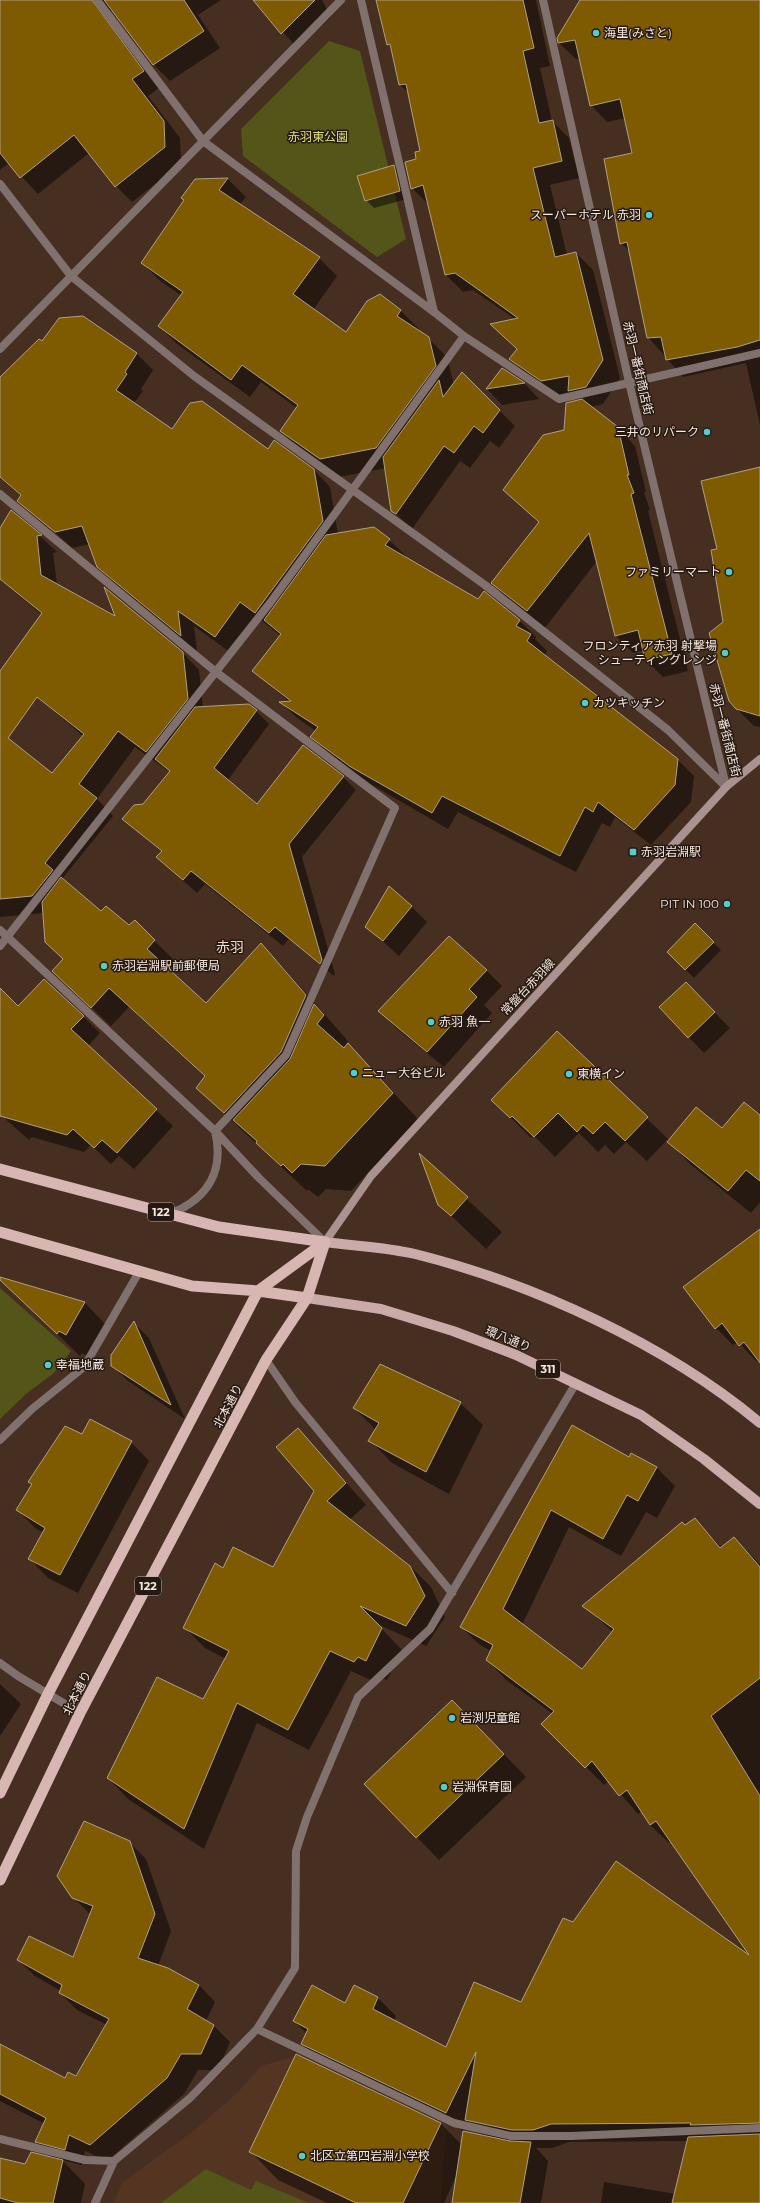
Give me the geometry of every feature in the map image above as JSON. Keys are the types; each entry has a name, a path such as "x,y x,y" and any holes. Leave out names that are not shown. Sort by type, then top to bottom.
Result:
{"highway":[{"name":"122","path":"0,1169 219,1227 325,1242"},
{"path":"0,1232 192,1286 258,1291 306,1298"},
{"path":"258,1291 325,1242"},
{"name":"北本通り","path":"0,1880 80,1713 266,1360 306,1298 325,1242"},
{"name":"北本通り","path":"0,1793 48,1694 258,1291"}],"main road":[{"name":"常盤台赤羽線","path":"325,1242 371,1176 726,787 760,759"},
{"path":"325,1242 413,1253 477,1272 602,1322 688,1372 760,1423"},
{"name":"環八通り","path":"306,1298 381,1309 446,1329 516,1354 640,1415 704,1459 760,1504"}],"street":[{"path":"97,0 202,141 434,312 464,336 559,399 760,353"},
{"path":"0,349 341,0"},
{"path":"361,0 434,312"},
{"name":"赤羽一番街商店街","path":"543,0 629,382 726,787"},
{"path":"0,184 71,276 194,376 485,585 668,730 726,787"},
{"path":"0,946 8,938 270,603 464,336"},
{"path":"0,494 216,672 395,808 286,1055 215,1131"},
{"path":"0,930 215,1131 259,1178 325,1242"},
{"path":"170,1214 184,1208 197,1199 214,1175 218,1154 215,1131"},
{"path":"0,1440 32,1409 84,1367 139,1272"},
{"path":"266,1360 295,1402 452,1593"},
{"path":"95,2203 114,2161 190,2098 257,2029 295,1968 296,1851 307,1817 358,1697 430,1629 576,1383"},
{"path":"0,1663 80,1713"},
{"path":"257,2029 454,2123 511,2136 571,2136 760,2128"},
{"path":"0,2139 84,2160 114,2161"}],"shaded area":[{"name":"北区立第四岩淵小学校","path":"296,2056 446,2129 441,2203 113,2203 123,2182 196,2129 239,2091 261,2066"}],"green space":[{"name":"赤羽東公園","path":"329,41 360,51 406,239 377,257 243,156 241,129"},
{"path":"0,1288 71,1351 54,1373 26,1394 0,1419"},
{"path":"206,2169 251,2190 256,2181 309,2203 161,2203"}],"building":[{"path":"0,0 92,0 144,71 132,79 164,121 165,147 115,187 74,135 20,178 0,153"},
{"path":"104,0 184,0 204,31 153,65"},
{"path":"253,0 315,0 281,34"},
{"path":"376,0 523,0 534,48 523,51 539,123 553,120 562,161 533,168 555,257 576,252 603,360 586,387 568,391 569,376 541,381 509,359 517,349 490,324 518,318 455,273 445,275 423,185 411,189 405,162 416,159 415,152 420,151 406,84 399,85 390,44 387,45"},
{"path":"580,0 760,0 760,340 737,347 666,360 661,337 647,338 627,242 620,244 604,159 632,153 620,99 590,106 575,40 558,43 557,38"},
{"path":"394,165 400,191 365,201 357,176"},
{"path":"228,178 219,190 320,257 293,294 346,332 367,301 380,294 401,310 397,316 429,337 436,366 376,448 320,459 280,431 298,405 242,365 231,380 158,326 183,292 141,263 184,200 181,198 195,179"},
{"path":"83,316 137,353 125,372 127,374 116,390 172,429 190,403 202,401 268,449 274,440 314,469 323,521 255,613 240,602 215,637 178,611 181,636 97,567 82,526 55,532 17,501 21,495 0,477 0,377 39,339 42,341 59,318"},
{"path":"502,368 525,383 486,389"},
{"path":"462,372 500,410 483,433 474,426 454,453 444,446 396,514 391,511 383,457 439,380 443,397"},
{"path":"582,399 618,427 629,475 627,475 634,493 631,494 672,654 645,660 638,630 615,636 589,533 527,611 491,583 539,522 503,490 543,435 564,430 566,403"},
{"path":"760,467 760,716 736,709 729,701 709,633 723,622 711,550 717,549 701,481"},
{"path":"11,510 42,535 37,536 41,575 115,616 104,587 183,652 188,699 146,752 118,731 79,784 97,798 45,863 53,870 32,896 0,899 0,671 42,613 0,579 0,528","holes":["37,697 84,734 52,773 8,738"]},
{"path":"374,527 390,539 385,545 478,599 484,591 520,620 516,626 531,634 527,641 678,759 675,785 634,830 598,802 593,812 585,807 560,856 442,796 432,813 351,767 310,737 318,727 279,702 291,701 252,671 281,634 264,620 326,535"},
{"path":"249,704 257,710 214,768 257,804 303,745 344,776 289,844 322,960 320,964 275,927 269,933 191,871 183,880 156,857 162,851 122,819 134,805 143,804 170,771 155,759 195,707"},
{"path":"61,877 101,911 106,906 129,925 135,920 155,940 147,949 206,1003 261,943 306,995 281,1052 224,1113 196,1088 205,1076 109,988 91,1008 52,971 63,959 45,942 42,902"},
{"path":"389,886 412,906 383,941 365,927"},
{"path":"695,923 714,942 685,970 667,952"},
{"path":"449,936 487,970 469,989 477,997 427,1052 378,1011"},
{"path":"44,979 84,1016 71,1029 157,1109 117,1153 102,1140 94,1148 73,1129 67,1135 0,1116 0,988 18,1006"},
{"path":"686,982 715,1012 688,1038 659,1007"},
{"path":"314,1004 324,1015 317,1024 344,1048 348,1043 393,1093 325,1166 301,1164 292,1173 283,1164 281,1166 256,1143 257,1141 233,1120 290,1059"},
{"path":"557,1031 648,1117 625,1141 605,1122 593,1134 583,1125 577,1132 558,1113 534,1137 512,1116 510,1118 491,1100"},
{"path":"744,1102 760,1115 760,1181 746,1170 728,1191 667,1142 696,1107 722,1128"},
{"path":"419,1153 468,1197 451,1216 438,1205"},
{"path":"760,1229 760,1363 744,1342 739,1346 722,1323 715,1329 683,1287"},
{"path":"0,1277 85,1302 66,1335 59,1331 57,1334 0,1280"},
{"path":"134,1321 171,1405 111,1366 111,1355"},
{"path":"380,1364 461,1402 426,1472 368,1441 379,1423 353,1408"},
{"path":"90,1419 132,1441 60,1575 28,1559 45,1528 16,1510 32,1484 28,1482 65,1426 82,1434"},
{"path":"572,1425 629,1457 631,1453 657,1467 638,1501 627,1495 603,1539 551,1510 503,1609 582,1669 614,1629 582,1606 682,1522 685,1525 695,1518 720,1548 734,1537 760,1567 760,1678 711,1716 760,1796 760,2123 690,2125 691,2123 551,2124 533,2130 512,2130 465,2120 476,2052 446,2113 301,2044 308,2029 293,2021 312,1985 345,2003 354,1985 378,1997 373,2009 446,2047 474,1982 521,2002 563,1918 573,1922 616,1861 749,1955 656,1821 650,1825 627,1790 619,1796 592,1761 585,1768 541,1724 554,1711 486,1660 493,1645 460,1627"},
{"path":"298,1428 346,1483 327,1501 410,1566 425,1596 406,1626 360,1606 382,1628 366,1661 358,1657 354,1662 330,1651 288,1730 237,1703 184,1829 107,1778 157,1677 203,1699 229,1651 183,1628 215,1563 223,1568 233,1547 273,1567 314,1491 276,1447"},
{"path":"452,1700 504,1754 416,1838 364,1784"},
{"path":"84,1821 130,1841 155,1914 138,1958 168,1968 199,1985 187,2009 214,2025 201,2054 181,2054 167,2078 90,2145 69,2135 65,2150 35,2142 46,2118 0,2094 0,2044 65,2078 68,2072 76,2076 109,2019 59,1993 62,1985 17,1960 29,1936 73,1957 93,1906 72,1898 57,1876"},
{"path":"296,2054 441,2123 403,2203 356,2203 249,2152"},
{"path":"463,2131 510,2141 531,2142 520,2203 452,2203"},
{"path":"760,2134 760,2203 672,2203 688,2137"},
{"path":"31,2152 63,2160 53,2203 18,2203 0,2198 0,2158 25,2164"}],"place":[{"name":"海里(みさと)","path":"596,33"},
{"name":"スーパーホテル 赤羽","path":"649,215"},
{"name":"三井のリパーク","path":"707,432"},
{"name":"ファミリーマート","path":"729,572"},
{"name":"フロンティア赤羽 射撃場 シューティングレンジ","path":"725,653"},
{"name":"カツキッチン","path":"585,703"},
{"name":"赤羽岩淵駅","path":"633,852"},
{"name":"PIT IN 100","path":"727,904"},
{"name":"赤羽岩淵駅前郵便局","path":"104,966"},
{"name":"赤羽 魚一","path":"431,1022"},
{"name":"ニュー大谷ビル","path":"354,1073"},
{"name":"東横イン","path":"569,1074"},
{"name":"幸福地蔵","path":"48,1365"},
{"name":"岩渕児童館","path":"452,1718"},
{"name":"岩淵保育園","path":"444,1787"},
{"name":"北区立第四岩淵小学校","path":"302,2156"}],"district":[{"name":"赤羽","path":"230,947"}]}
